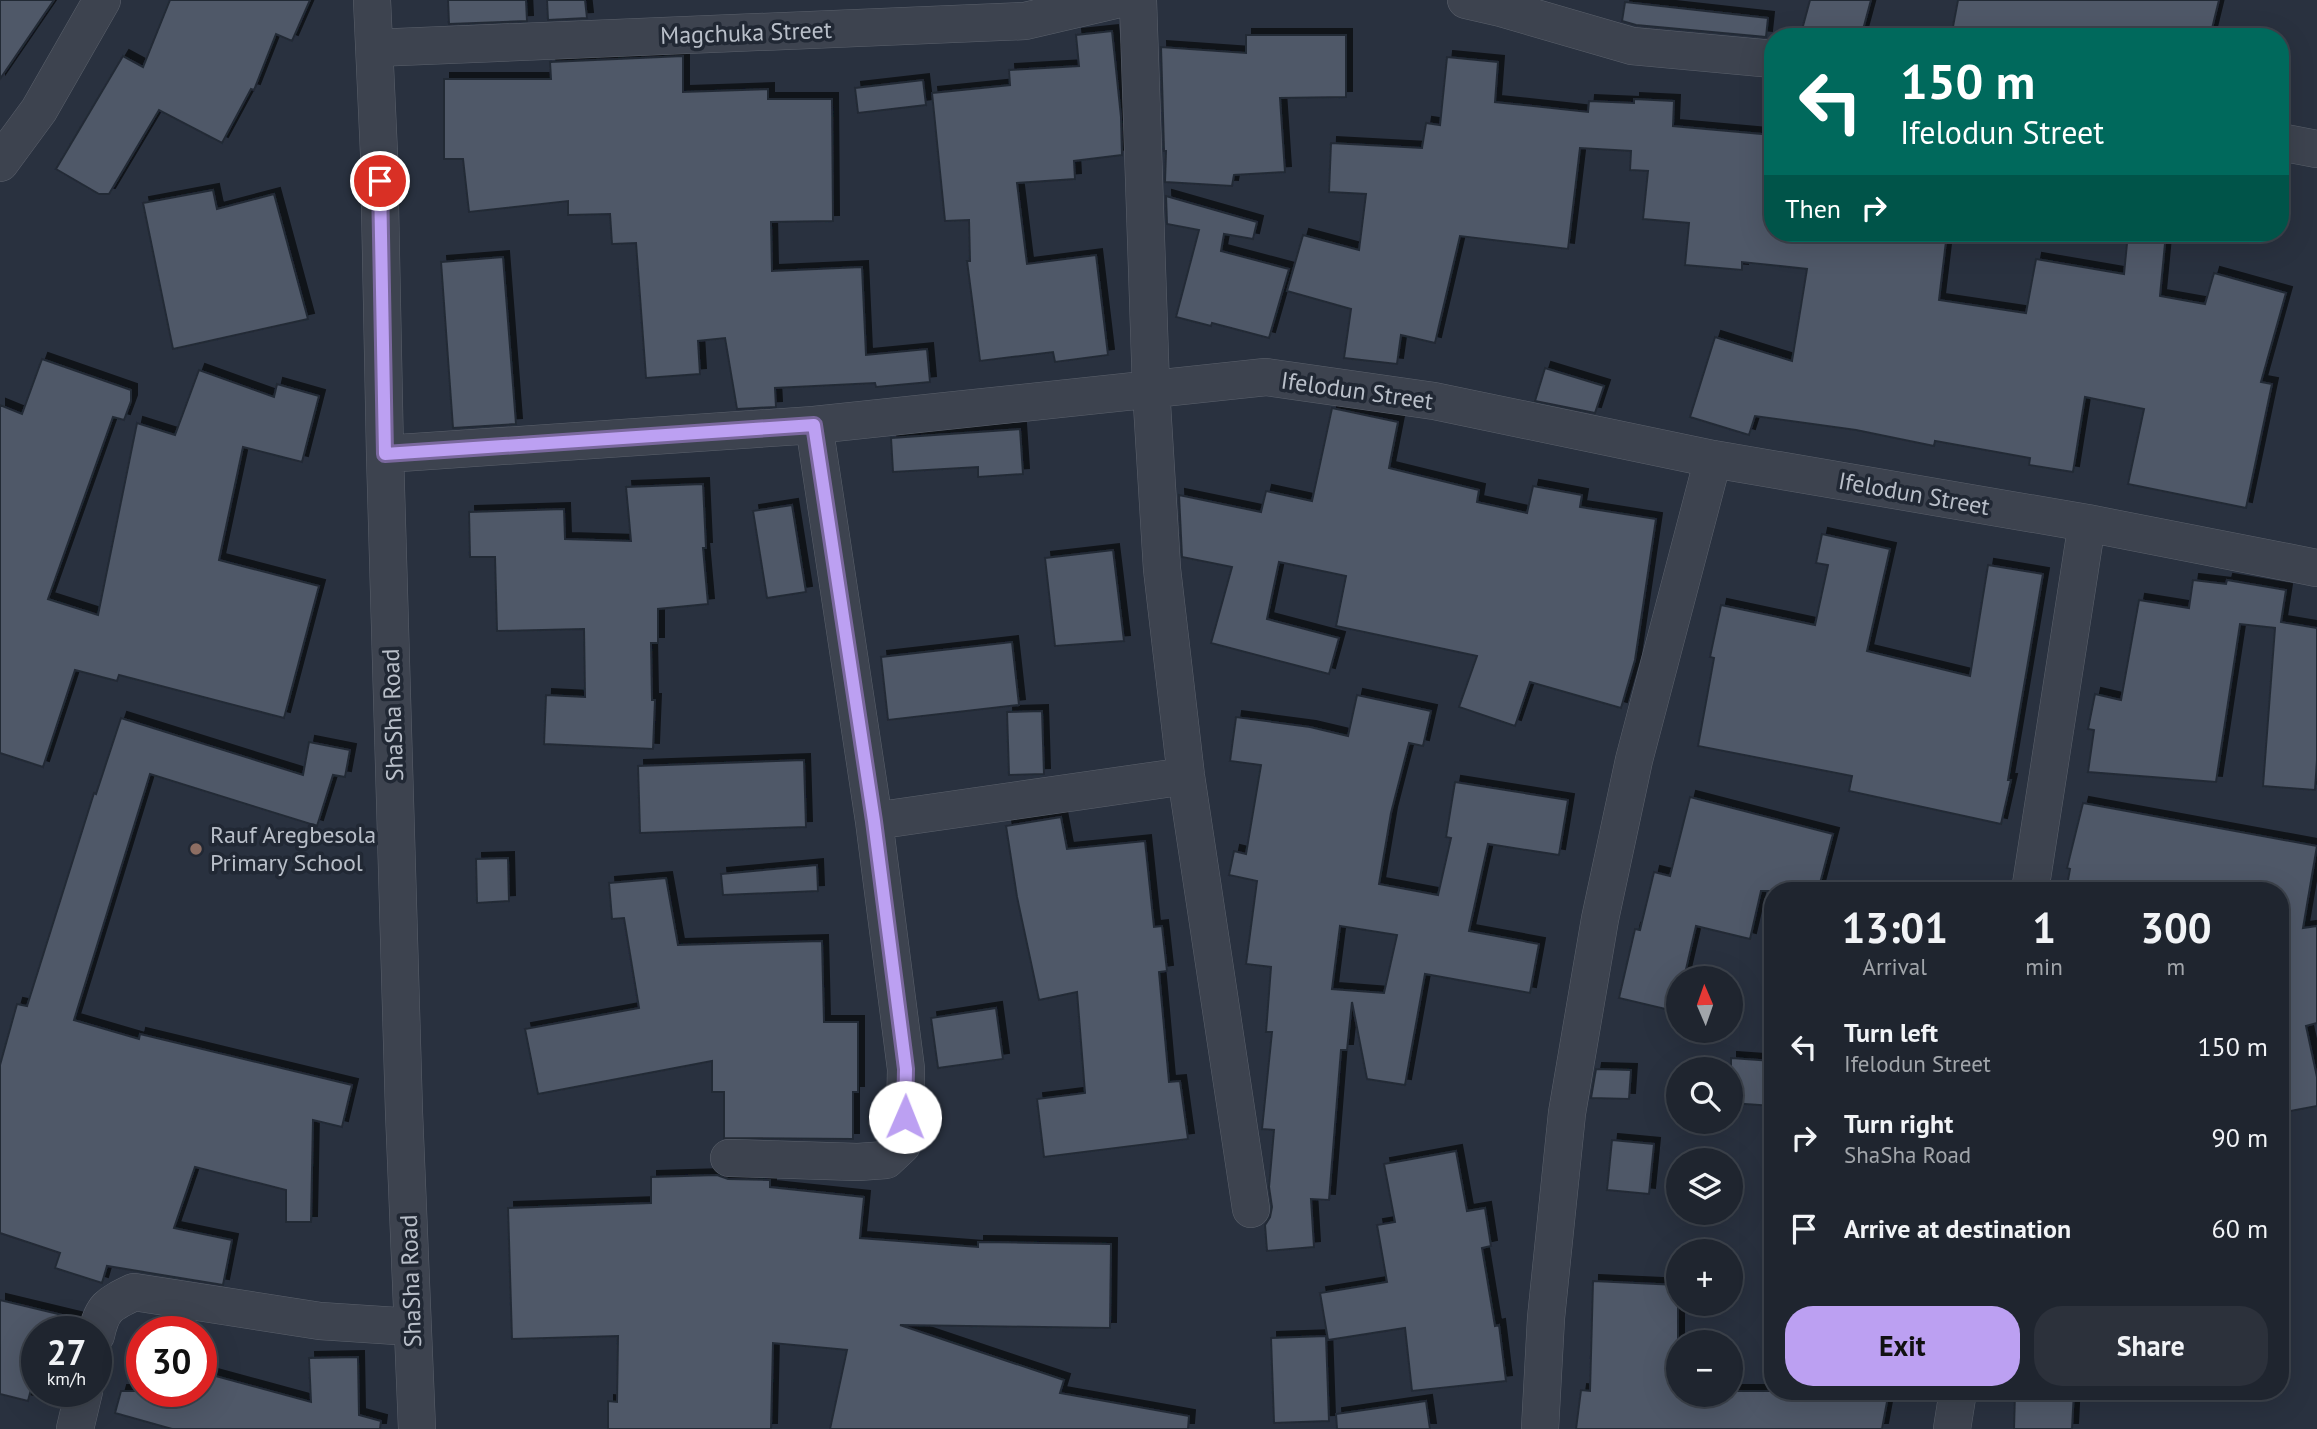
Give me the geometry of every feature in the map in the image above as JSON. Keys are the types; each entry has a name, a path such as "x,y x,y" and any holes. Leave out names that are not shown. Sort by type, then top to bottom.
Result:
{"street":[{"path":"0,163 39,110 102,0"},
{"name":"ShaSha Road","path":"372,0 379,153 385,454 417,1429"},
{"name":"Magchuka Street","path":"374,48 1025,21 1115,0"},
{"path":"1138,0 1151,388 1162,569 1186,776 1251,1209"},
{"path":"1466,0 1502,8 1632,47 1764,58"},
{"path":"2289,144 2317,149"},
{"name":"Ifelodun Street","path":"385,454 814,425 1266,377 1434,401 1713,459 2087,523 2317,568"},
{"path":"729,1158 858,1162 886,1160 901,1145 905,1117 906,1069 874,821 814,425"},
{"path":"1540,1429 1546,1318 1567,1112 1600,919 1634,760 1713,459"},
{"path":"2031,882 2087,523"},
{"path":"874,821 1186,776"},
{"path":"101,1316 116,1301 134,1292 320,1321 412,1327"},
{"path":"1952,1429 1957,1400"},
{"path":"75,1429 80,1407"}],"building":[{"path":"0,0 54,0 0,79"},
{"path":"170,0 310,0 292,41 276,34 254,90 251,89 222,143 159,110 109,194 99,194 56,169 123,56 143,67"},
{"path":"448,0 526,0 527,21 449,24"},
{"path":"547,0 585,0 587,18 548,20"},
{"path":"1810,0 1871,0 1863,28 1802,28"},
{"path":"1958,0 2219,0 2212,28 1953,28"},
{"path":"1625,2 1768,18 1764,37 1636,25 1622,21"},
{"path":"1112,31 1122,155 1074,161 1075,179 1017,183 1027,264 1096,255 1108,355 1055,362 1053,352 980,361 967,261 970,261 969,220 945,221 932,93 1010,85 1009,70 1079,66 1076,35"},
{"path":"1246,35 1346,35 1346,97 1280,98 1285,172 1234,175 1232,186 1165,182 1161,47 1246,53"},
{"path":"683,56 683,92 768,89 768,99 832,99 833,221 771,222 772,271 862,267 866,355 927,349 930,382 876,387 875,383 775,388 776,407 737,409 725,338 698,341 700,374 646,378 636,243 612,244 610,214 568,215 568,201 469,212 463,159 444,159 444,79 551,79 550,62"},
{"path":"1447,57 1498,62 1495,102 1588,112 1589,101 1674,101 1673,126 1764,134 1764,242 1946,242 1939,300 2026,313 2036,259 2124,274 2127,242 2165,242 2160,296 2205,304 2214,273 2286,293 2261,382 2272,384 2246,508 2128,484 2144,409 2085,397 2073,472 2029,465 2030,458 1935,441 1934,446 1856,430 1755,416 1749,435 1690,417 1715,337 1792,361 1807,269 1742,262 1742,270 1685,265 1689,223 1643,219 1648,171 1630,170 1631,151 1580,148 1568,249 1460,236 1435,343 1401,335 1397,364 1344,358 1351,309 1287,291 1303,235 1359,250 1366,194 1329,192 1331,143 1422,148 1426,123 1440,125"},
{"path":"923,80 926,105 858,113 855,88"},
{"path":"213,190 217,209 274,194 308,319 173,349 143,203"},
{"path":"1166,196 1257,222 1253,239 1224,234 1221,251 1289,269 1269,338 1176,317 1199,230 1167,224"},
{"path":"503,257 516,424 453,428 441,262"},
{"path":"42,359 131,390 131,401 124,420 113,417 48,599 98,615 137,423 175,435 199,370 274,397 277,384 319,396 302,462 243,447 219,560 319,586 284,718 119,675 117,681 75,670 43,767 0,753 0,405 22,414"},
{"path":"1545,368 1604,386 1595,413 1535,401"},
{"path":"1332,408 1398,422 1389,468 1479,490 1477,502 1527,513 1533,486 1582,495 1580,507 1656,519 1635,660 1621,708 1530,682 1515,726 1459,707 1477,656 1336,626 1346,576 1279,562 1267,619 1339,638 1329,674 1211,643 1232,567 1182,557 1179,495 1261,512 1266,491 1312,501"},
{"path":"1020,429 1023,474 978,477 978,467 893,472 891,438"},
{"path":"703,484 706,548 703,548 708,604 658,609 658,643 651,643 652,700 655,700 653,749 544,744 546,695 585,697 584,629 497,631 495,557 470,557 469,512 564,509 565,539 631,541 626,487"},
{"path":"792,505 806,592 767,598 753,511"},
{"path":"1822,534 1890,549 1867,651 1970,676 1988,565 2043,574 2008,780 2011,780 2001,824 1849,791 1852,776 1698,746 1714,658 1710,657 1721,605 1815,625 1828,565 1816,563"},
{"path":"1113,550 1124,641 1055,646 1045,558"},
{"path":"2193,580 2226,584 2227,580 2286,590 2281,622 2317,628 2315,790 2263,786 2275,628 2240,624 2216,782 2088,772 2094,730 2088,729 2095,694 2121,700 2139,600 2189,608"},
{"path":"1012,642 1019,705 888,720 881,657"},
{"path":"1357,695 1431,711 1423,746 1409,743 1391,813 1379,884 1438,895 1451,838 1446,837 1455,782 1568,800 1559,855 1488,844 1469,931 1539,944 1530,993 1425,974 1405,1085 1367,1079 1352,1002 1347,1050 1341,1050 1329,1200 1311,1199 1314,1247 1267,1251 1265,1225 1272,1207 1269,1187 1274,1130 1262,1129 1272,1032 1266,1032 1271,967 1246,964 1257,881 1229,875 1234,851 1246,854 1261,765 1230,761 1236,717 1310,727 1348,736","holes":["1340,926 1397,935 1384,993 1332,989"]},
{"path":"1042,711 1044,774 1009,775 1007,712"},
{"path":"121,718 303,775 309,742 350,750 345,777 333,775 317,826 150,774 74,1020 139,1039 140,1034 352,1085 342,1127 313,1120 311,1222 286,1222 286,1190 195,1167 174,1228 232,1240 223,1285 107,1266 102,1283 55,1268 60,1253 0,1233 0,1065 17,1004 27,1006 94,793 96,794"},
{"path":"804,760 806,827 640,833 638,766"},
{"path":"1690,797 1833,834 1820,882 1764,882 1764,891 1761,891 1750,939 1696,926 1687,966 1666,966 1666,1009 1619,998 1635,929 1640,930 1654,872 1670,876"},
{"path":"2083,803 2317,846 2303,928 2317,926 2317,1023 2306,1026 2317,1077 2317,1106 2289,1111 2289,882 2068,882 2070,869 2067,868"},
{"path":"1061,817 1067,849 1145,841 1154,927 1162,926 1167,971 1159,972 1169,1082 1180,1081 1188,1139 1044,1157 1037,1099 1085,1093 1077,992 1039,1000 1017,897 1006,826"},
{"path":"508,858 509,901 477,903 476,859"},
{"path":"817,865 818,891 723,895 721,874"},
{"path":"666,878 678,945 822,941 824,1022 858,1022 858,1092 853,1092 853,1139 724,1138 724,1092 712,1092 712,1061 538,1094 525,1029 639,1008 624,918 612,919 609,883"},
{"path":"996,1008 1003,1059 938,1068 931,1018"},
{"path":"1743,1059 1764,1060 1764,1105 1743,1104"},
{"path":"1596,1069 1631,1070 1629,1099 1591,1098"},
{"path":"1612,1140 1654,1144 1649,1194 1607,1190"},
{"path":"1456,1151 1467,1211 1485,1208 1491,1246 1482,1248 1495,1326 1499,1325 1506,1381 1412,1391 1405,1328 1328,1340 1320,1293 1387,1282 1377,1225 1395,1222 1384,1164"},
{"path":"717,1175 728,1179 770,1180 770,1187 864,1197 860,1238 978,1247 978,1242 1111,1244 1110,1328 900,1325 1064,1380 1060,1393 1189,1416 1188,1429 830,1429 847,1350 773,1343 771,1429 608,1429 608,1401 617,1402 618,1336 512,1339 508,1208 651,1203 651,1177"},
{"path":"1593,1281 1666,1284 1666,1316 1678,1316 1678,1330 1666,1330 1666,1407 1743,1407 1743,1391 1764,1391 1764,1400 1887,1400 1882,1429 1576,1429 1581,1390 1590,1391"},
{"path":"0,1300 67,1316 21,1316 21,1399 0,1394"},
{"path":"1326,1336 1329,1421 1274,1423 1271,1338"},
{"path":"358,1357 359,1415 381,1421 380,1429 172,1429 115,1413 121,1391 126,1391 126,1407 217,1407 217,1376 311,1402 309,1358"},
{"path":"2015,1400 2074,1400 2072,1429 2014,1429"},
{"path":"1426,1401 1430,1429 1337,1429 1336,1414"}],"place":[{"name":"Rauf Aregbesola Primary School","path":"196,849"}],"route":[{"path":"380,181 385,454 814,425 874,821 906,1069 905,1117"}]}
